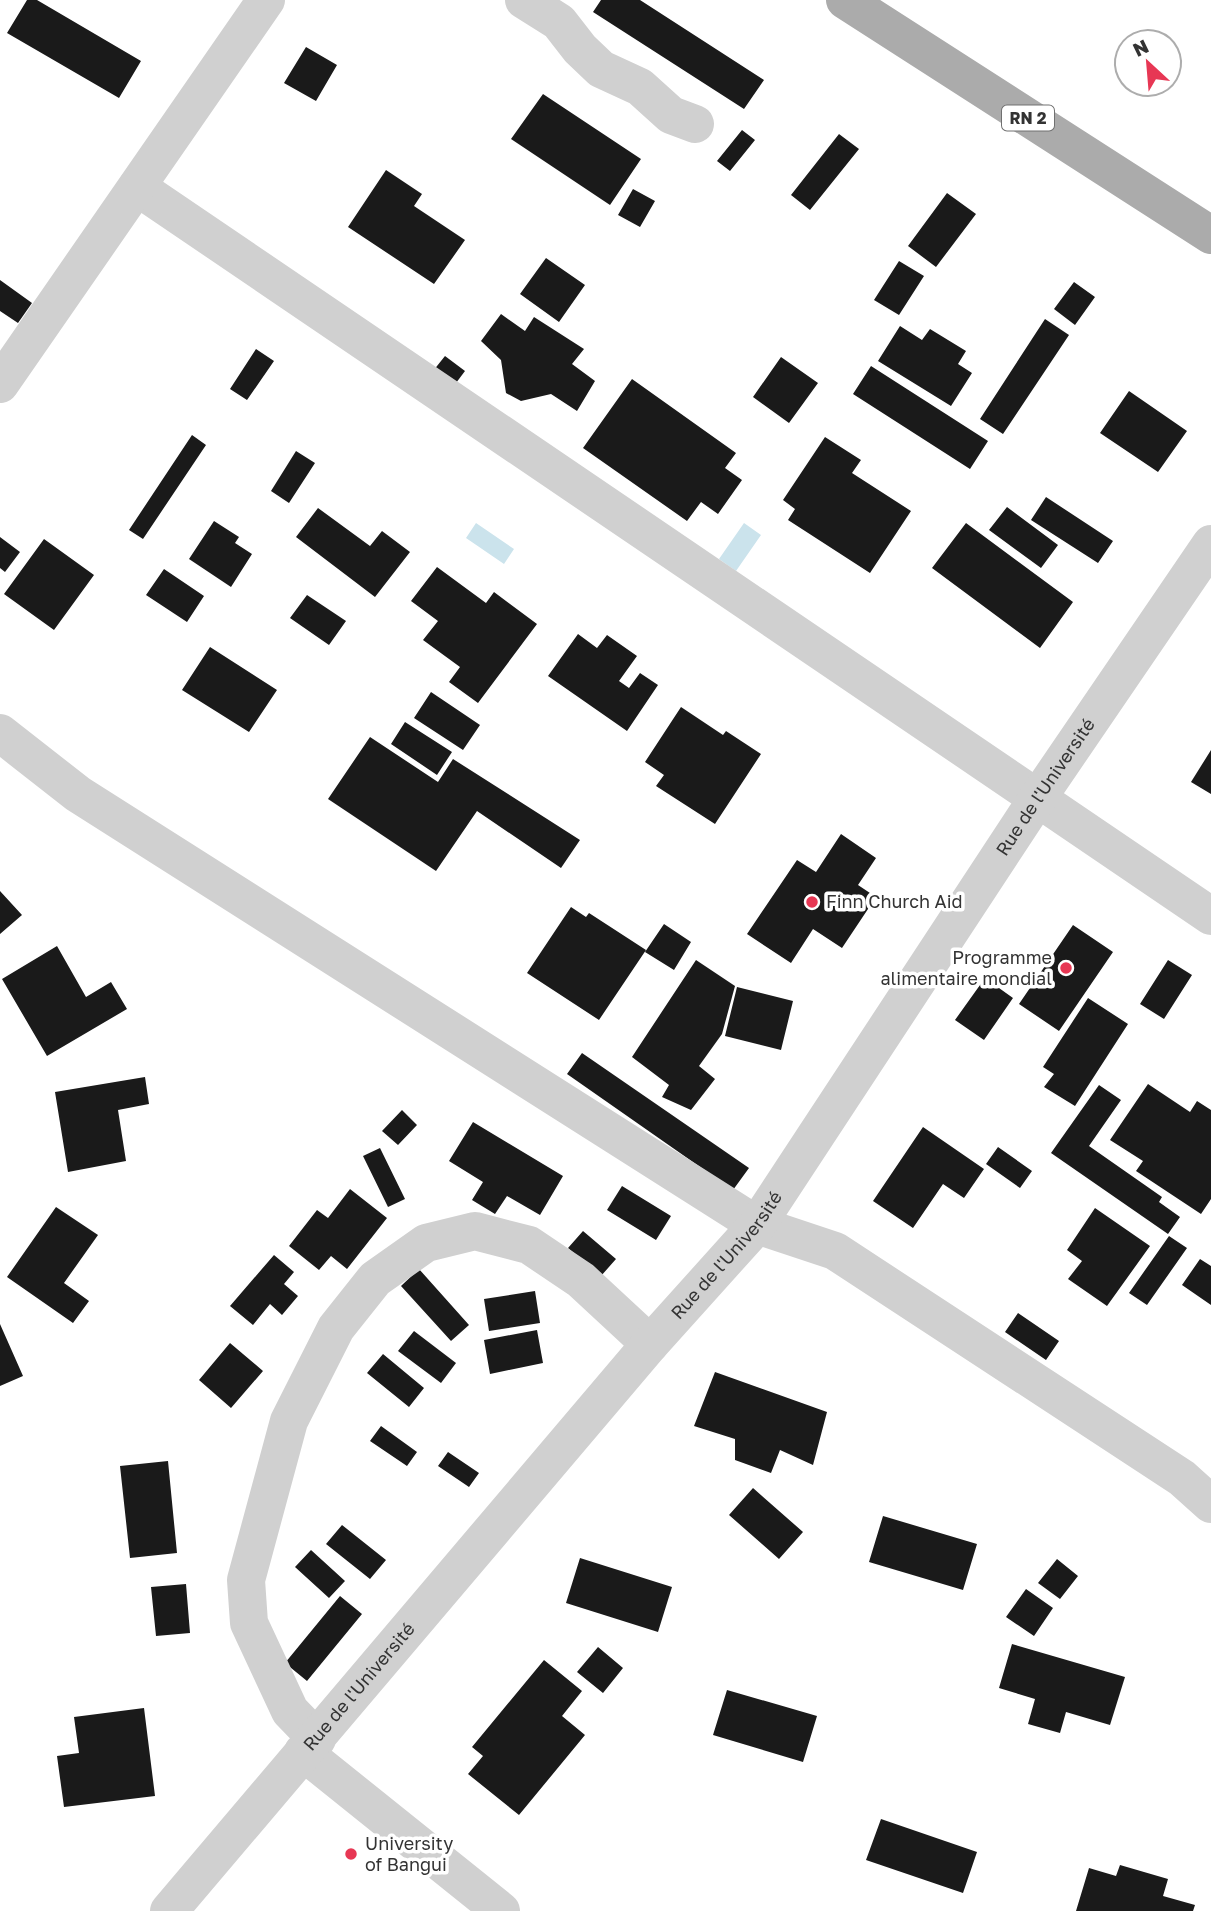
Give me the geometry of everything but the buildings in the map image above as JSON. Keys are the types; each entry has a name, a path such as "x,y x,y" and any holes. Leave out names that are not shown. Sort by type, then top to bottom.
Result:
{"main road":[{"name":"RN 2","path":"845,0 1211,235"}],"street":[{"path":"0,384 13,339 137,187 266,0"},
{"path":"524,0 568,11 580,49 601,69 640,87 671,115 695,124"},
{"path":"137,187 1211,916"},
{"name":"Rue de l'Université","path":"169,1911 650,1344 757,1225 1037,799 1211,544"},
{"path":"0,733 78,794 757,1225 835,1251 1182,1478 1211,1504"},
{"path":"501,1911 310,1746 290,1711 249,1623 246,1580 289,1421 336,1328 374,1279 426,1243 475,1231 529,1245 581,1280 650,1344"}],"water":[{"path":"476,523 514,549 504,564 466,538"},
{"path":"744,523 761,535 736,571 719,559"}],"place":[{"name":"Finn Church Aid","path":"812,902"},
{"name":"Programme alimentaire mondial","path":"1066,968"},
{"name":"University of Bangui","path":"351,1854"}]}
